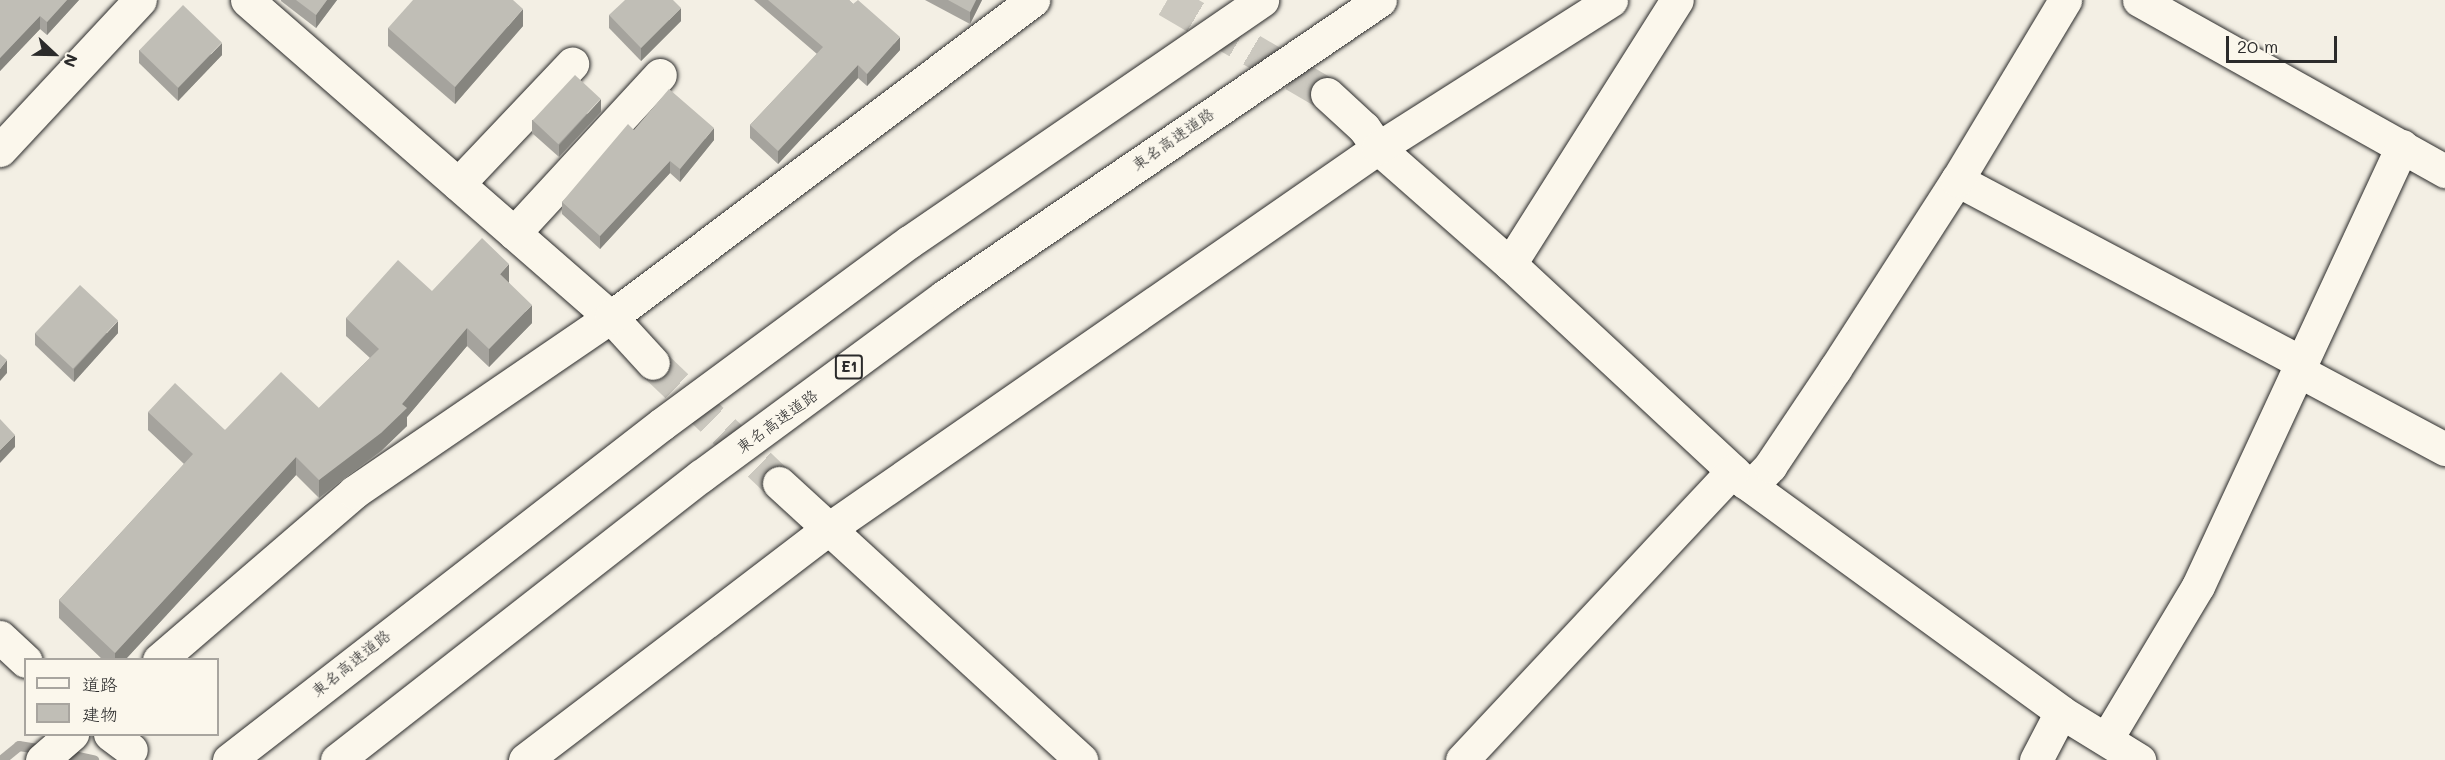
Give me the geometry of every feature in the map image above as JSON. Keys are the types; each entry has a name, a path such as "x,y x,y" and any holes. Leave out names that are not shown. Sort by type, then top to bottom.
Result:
{"main road":[{"path":"0,150 140,0"},
{"path":"247,0 611,317 653,363"},
{"path":"161,658 354,492 611,317 1032,0"},
{"name":"東名高速道路","path":"229,760 662,424 919,236 1262,0"},
{"name":"東名高速道路","path":"337,760 683,490 945,296 1380,0"},
{"path":"525,760 827,530 1378,147 1611,0"},
{"path":"1510,264 1677,0"},
{"path":"1462,760 1741,479 1770,466 1957,180 2065,0"},
{"path":"2139,0 2445,171"},
{"path":"458,184 572,63"},
{"path":"514,233 660,75"},
{"path":"1327,94 1364,128 1378,147 1510,264 1741,479 2061,712 2107,738 2139,760"},
{"path":"2107,738 2198,586 2402,146"},
{"path":"1957,180 2299,366 2445,449"},
{"path":"779,483 827,530 1081,760"},
{"path":"0,637 24,659"},
{"path":"2036,760 2061,712"},
{"path":"42,760 71,736"}],"building":[{"path":"0,0 67,0 47,22 40,16 0,58"},
{"path":"296,0 327,0 316,15"},
{"path":"413,0 513,0 523,9 455,87 388,28"},
{"path":"625,0 673,0 681,8 641,48 609,15"},
{"path":"768,0 849,0 853,4 858,0 900,37 867,74 858,65 778,151 750,125 823,47"},
{"path":"948,0 976,0 970,12"},
{"path":"183,5 222,43 178,88 139,50"},
{"path":"575,75 601,99 558,144 533,120"},
{"path":"669,89 714,128 680,169 670,161 600,236 562,202 628,124 634,130"},
{"path":"482,238 509,264 500,274 532,305 489,349 467,328 402,404 407,408 381,433 319,480 296,457 115,653 59,600 193,454 148,412 175,383 225,430 281,372 319,408 379,349 346,318 398,260 432,291"},
{"path":"80,285 118,320 73,369 35,333"},
{"path":"0,354 7,360 0,369"},
{"path":"0,419 15,435 0,450"}],"waterway":[{"path":"2,760 19,746 44,750"},
{"path":"60,753 94,760"}],"tunnel":[{"path":"1167,0 1327,94"},
{"path":"653,363 779,483"}]}
